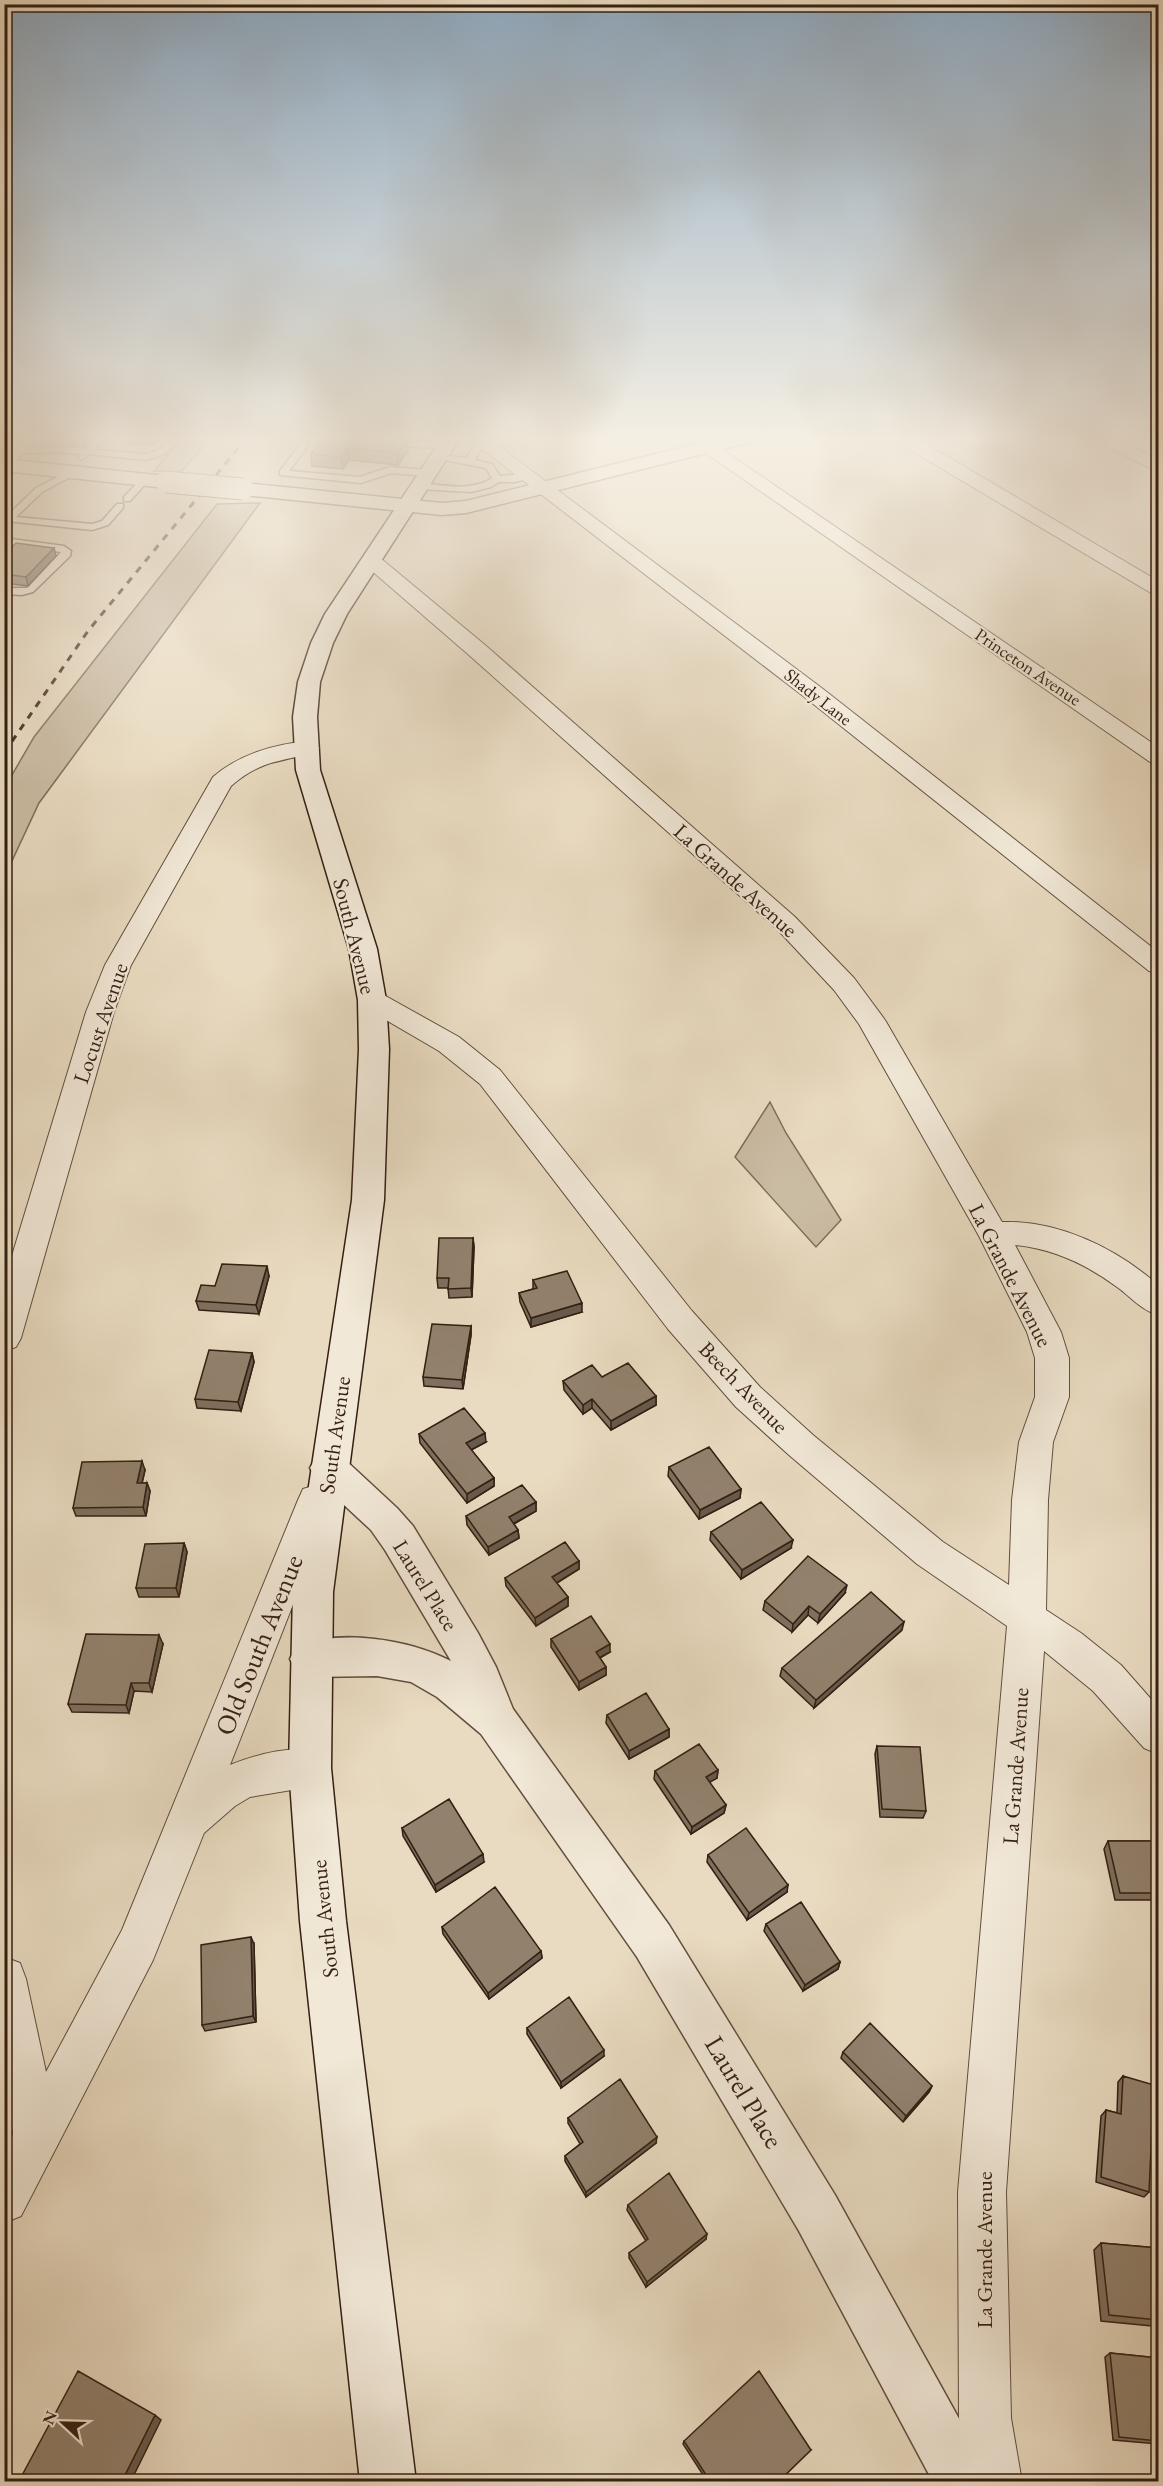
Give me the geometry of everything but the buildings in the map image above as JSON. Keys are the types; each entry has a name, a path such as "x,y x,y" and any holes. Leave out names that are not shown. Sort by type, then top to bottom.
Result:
{"main road":[{"name":"South Avenue","path":"379,551 336,614 322,643 309,682 305,717 308,770 363,949 372,1000 374,1049 368,1200 313,1592 310,1659 310,1768 323,1921 388,2481"},
{"name":"Laurel Place","path":"329,1468 384,1520 399,1538 464,1646 482,1680 496,1720"},
{"name":"Laurel Place","path":"310,1659 358,1657 399,1660 435,1673 466,1693 496,1720 653,1941 817,2213 963,2481"}],"street":[{"name":"Shady Lane","path":"627,551 815,694 1158,965"},
{"name":"Princeton Avenue","path":"859,551 1158,757"},
{"path":"1094,551 1158,589"},
{"name":"La Grande Avenue","path":"372,561 477,650 816,952 844,984 871,1020 994,1235 1044,1332 1052,1358 1052,1397 1036,1442 1030,1500 1027,1617 982,2192 985,2418 996,2481"},
{"name":"Locust Avenue","path":"4,1338 100,1012 118,965 221,782 231,773 260,757 307,748"},
{"path":"1132,944 1158,934"},
{"name":"Beech Avenue","path":"372,1000 449,1044 490,1077 680,1320 748,1397 801,1445 930,1553 1067,1645 1107,1678 1158,1735"},
{"path":"994,1235 1029,1235 1072,1246 1101,1258 1126,1274 1158,1303"},
{"name":"Old South Avenue","path":"4,2199 138,1945 329,1468"},
{"name":"Old South Avenue","path":"189,1822 213,1796 238,1780 263,1773 310,1768"},
{"path":"4,1979 37,2137"}],"lane":[{"path":"4,591 30,590 65,556 66,551"}],"shaded area":[{"path":"180,551 225,551 39,803 5,876 5,787 34,737"},
{"path":"770,1102 786,1133 841,1220 816,1247 735,1157"}],"railway":[{"path":"4,753 88,631 154,551"}]}
